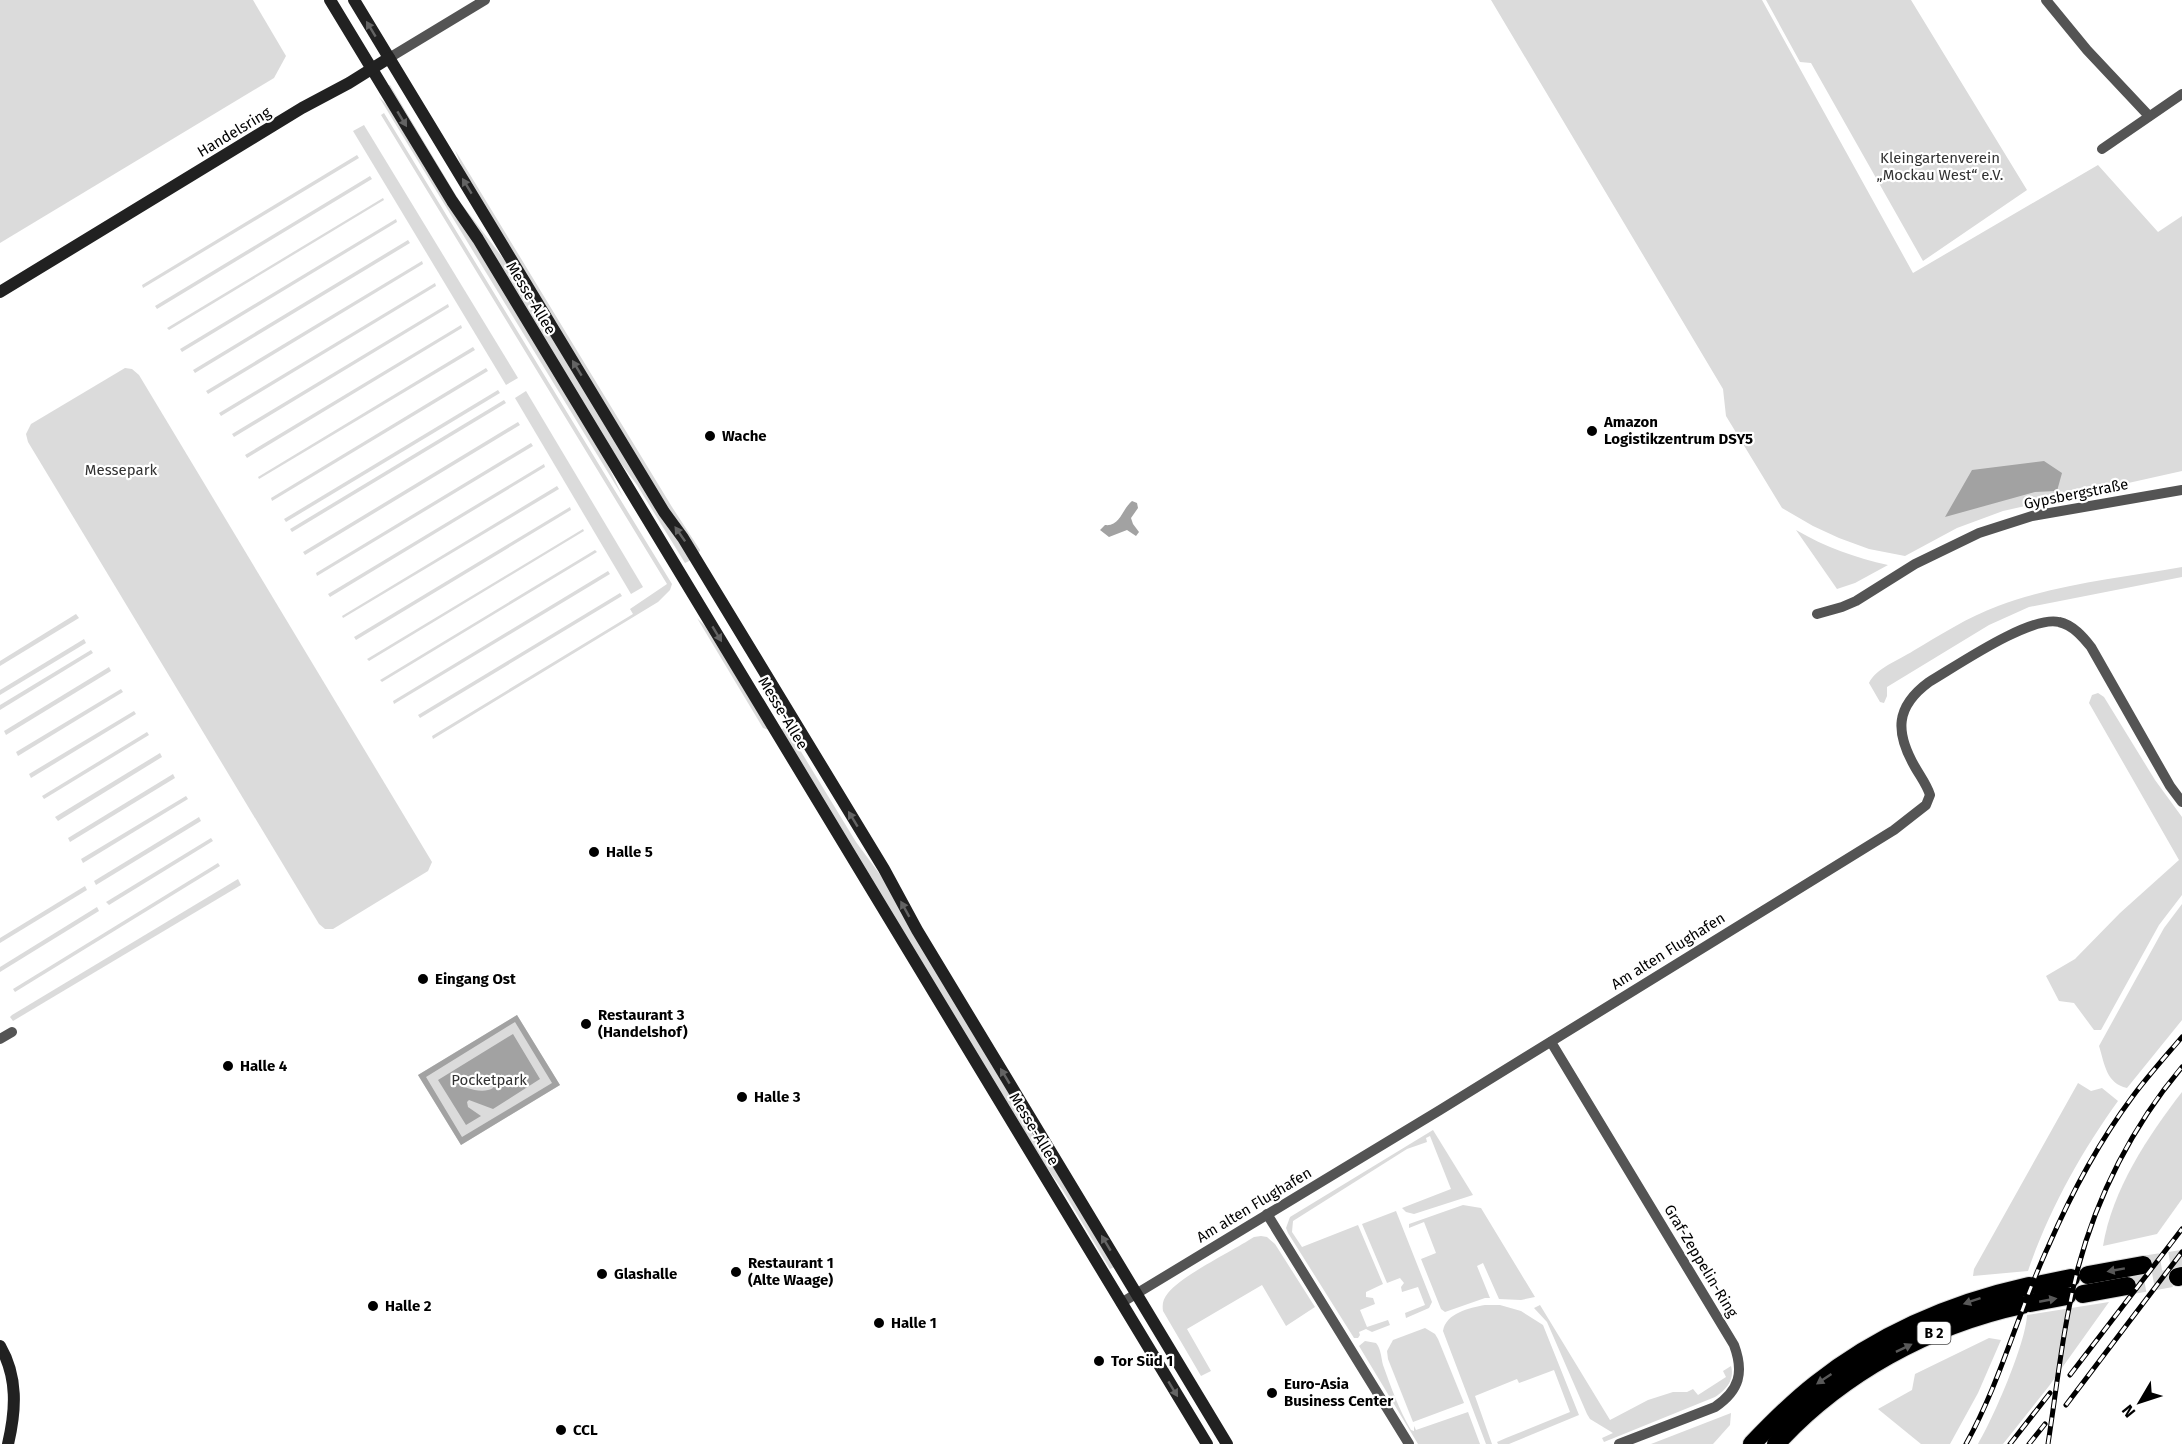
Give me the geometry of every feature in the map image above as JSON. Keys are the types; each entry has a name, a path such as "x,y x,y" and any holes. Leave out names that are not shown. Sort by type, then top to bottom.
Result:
{"highway":[{"name":"B 2","path":"1776,1444 1791,1427 1828,1395 1889,1355 1937,1331 2080,1276 2143,1265"},
{"name":"B 2","path":"1752,1444 1776,1419 1816,1384 1873,1346 1927,1318 1953,1308 2029,1295 2075,1295 2127,1286"}],"main road":[{"name":"Messe-Allee","path":"330,0 452,201 478,239 1207,1444"},
{"name":"Messe-Allee","path":"354,0 664,512 711,584 1227,1444"},
{"name":"Handelsring","path":"0,292 264,131 389,58"},
{"path":"0,1346 9,1362 14,1392 12,1426 8,1444"}],"street":[{"name":"Handelsring","path":"389,58 485,0"},
{"path":"2046,0 2087,50 2149,116"},
{"path":"2102,149 2182,94"},
{"name":"Gypsbergstraße","path":"1817,614 1842,608 1856,601 1915,564 1979,533 2032,516 2182,490"},
{"name":"Am alten Flughafen","path":"1121,1303 1551,1042 1894,830 1926,805 1930,795 1903,743 1901,730 1907,704 1916,692 1929,682 2015,632 2046,621 2059,622 2080,633 2091,647 2170,786 2182,802"},
{"name":"Graf-Zeppelin-Ring","path":"1551,1042 1734,1345 1739,1359 1740,1373 1737,1384 1715,1407 1618,1444"},
{"path":"1268,1214 1409,1444"}],"green space":[{"path":"0,0 253,0 286,56 274,78 0,243"},
{"path":"1491,0 1762,0 1913,273 2098,165 2158,232 2182,216 2182,471 2003,511 1957,528 1905,556 1869,549 1839,538 1782,508 1726,416 1723,389"},
{"name":"Kleingartenverein „Mockau West“ e.V.","path":"1766,0 1911,0 2027,190 1923,261 1811,63 1800,62"},
{"path":"390,85 460,202 509,266 691,560 685,563 637,485 611,450 387,86"},
{"path":"379,97 387,105 474,241 601,451 623,497"},
{"path":"384,113 672,584 670,590 658,602 433,739 432,736 633,614 630,609 667,584 381,115"},
{"path":"364,125 518,378 506,385 353,131"},
{"path":"455,150 700,550 698,555 668,510 465,175"},
{"path":"357,155 359,158 143,288 142,285"},
{"path":"370,176 372,179 157,309 155,306"},
{"path":"383,198 384,200 169,330 167,328"},
{"path":"396,219 397,222 182,352 180,349"},
{"path":"408,240 410,243 195,373 193,370"},
{"path":"422,261 423,264 208,394 206,391"},
{"path":"435,283 436,286 221,416 219,413"},
{"path":"448,304 449,307 234,437 232,434"},
{"path":"461,325 462,328 247,458 245,455"},
{"path":"473,347 475,350 259,479 258,477"},
{"name":"Messepark","path":"125,368 132,369 139,375 432,862 428,871 333,929 325,929 319,924 28,442 26,434 31,424"},
{"path":"486,368 488,371 272,501 271,498"},
{"path":"498,390 500,393 286,522 284,519"},
{"path":"526,391 643,587 631,594 515,398"},
{"path":"504,400 506,403 292,532 290,529"},
{"path":"518,422 520,425 305,555 303,552"},
{"path":"531,443 533,446 317,576 316,573"},
{"path":"544,464 545,467 330,597 328,594"},
{"path":"557,486 559,489 343,618 342,616"},
{"path":"570,507 571,510 356,640 354,637"},
{"path":"583,529 584,531 369,661 367,659"},
{"path":"1796,530 1841,551 1888,565 1855,583 1837,589"},
{"path":"595,550 597,552 382,682 380,680"},
{"path":"2182,567 2182,577 2029,607 1989,625 1887,687 1884,703 1880,702 1869,683 1888,665 1987,610 2043,592"},
{"path":"608,571 610,574 394,704 393,701"},
{"path":"620,593 622,596 420,718 418,715"},
{"path":"76,614 79,618 0,666 0,661"},
{"path":"697,618 705,626 769,730 763,728"},
{"path":"84,639 86,643 0,695 0,690"},
{"path":"91,650 93,653 0,710 0,705"},
{"path":"109,667 111,671 6,735 4,731"},
{"path":"121,689 123,692 18,756 16,752"},
{"path":"2098,693 2104,697 2155,780 2182,817 2182,895 2159,925 2101,1030 2094,1030 2074,1003 2059,1001 2046,976 2075,959 2120,913 2179,860 2089,703 2092,695"},
{"path":"134,711 136,714 31,778 29,774"},
{"path":"786,727 856,842 884,880 1114,1267 1110,1269 1062,1189 1037,1154 780,730"},
{"path":"147,732 149,735 44,799 42,796"},
{"path":"160,753 162,757 58,821 55,817"},
{"path":"173,774 175,778 70,842 68,838"},
{"path":"186,796 188,799 83,863 81,859"},
{"path":"199,817 201,821 96,885 94,881"},
{"path":"211,838 213,841 109,905 106,902"},
{"path":"218,863 220,866 15,992 13,989"},
{"path":"238,879 241,885 13,1021 10,1017 12,1015"},
{"path":"85,886 87,890 0,943 0,938"},
{"path":"2182,904 2182,1020 2127,1088 2120,1086 2110,1078 2099,1046 2164,928"},
{"path":"97,907 99,911 0,972 0,967"},
{"name":"Pocketpark","path":"517,1015 560,1085 461,1145 418,1075"},
{"path":"2078,1083 2091,1091 2102,1088 2118,1101 2091,1141 2067,1183 2045,1227 2028,1271 1973,1276 1974,1269"},
{"path":"2182,1092 2182,1199 2157,1234 2103,1246 2114,1204 2133,1164"},
{"path":"1433,1130 1473,1195 1414,1214 1402,1208 1451,1189 1430,1136 1426,1138 1427,1142 1407,1149 1293,1221 1292,1232 1302,1247 1358,1225 1383,1284 1366,1292 1366,1297 1373,1298 1375,1304 1360,1310 1367,1327 1388,1320 1390,1325 1372,1332 1366,1329 1359,1332 1358,1338 1354,1338 1288,1233 1286,1228 1290,1217"},
{"path":"1463,1205 1481,1208 1535,1297 1521,1300 1499,1299 1483,1263 1477,1266 1490,1298 1445,1312 1441,1309 1421,1259 1436,1253 1424,1222 1409,1228 1409,1224"},
{"path":"1396,1211 1432,1302 1429,1308 1406,1318 1405,1313 1425,1305 1418,1287 1402,1292 1401,1287 1404,1283 1400,1278 1387,1283 1362,1224"},
{"path":"1254,1237 1267,1237 1275,1244 1315,1307 1286,1326 1262,1285 1187,1329 1211,1371 1201,1376 1163,1311 1164,1299 1175,1286 1196,1271"},
{"path":"2109,1302 2049,1386 2003,1444 1978,1444 2000,1400 2015,1362 2027,1315"},
{"path":"1485,1305 1500,1305 1521,1311 1543,1325 1579,1415 1509,1444 1498,1444 1497,1442 1570,1412 1554,1370 1519,1383 1517,1379 1475,1396 1492,1444 1486,1444 1443,1331 1453,1316"},
{"path":"1540,1305 1610,1420 1648,1400 1673,1392 1687,1392 1693,1389 1698,1395 1726,1377 1723,1371 1731,1366 1731,1380 1726,1388 1715,1397 1604,1442 1602,1438 1613,1433 1590,1419 1587,1414 1547,1322 1534,1308"},
{"path":"1425,1328 1435,1334 1438,1339 1464,1403 1413,1422 1388,1359 1387,1351 1393,1340"},
{"path":"1989,1338 2001,1340 1978,1393 1950,1444 1921,1444 1878,1409 1912,1390 1915,1374"},
{"path":"1365,1341 1378,1345 1392,1390 1411,1430 1414,1431 1414,1426 1416,1430 1468,1412 1480,1444 1418,1444 1359,1346"},
{"path":"1731,1413 1730,1425 1713,1444 1651,1444"}],"shaded area":[{"path":"2044,461 2062,473 2057,491 2035,492 1945,517 1972,470"},
{"path":"1132,501 1137,503 1138,508 1131,518 1139,532 1136,536 1127,530 1109,537 1100,530 1105,525 1114,523"},
{"path":"517,1015 560,1085 461,1145 418,1075","holes":["515,1022 552,1083 462,1137 426,1077"]},
{"path":"513,1034 540,1079 493,1109 469,1100 468,1107 481,1116 466,1125 438,1080","holes":["467,1076 491,1082 493,1088 479,1091 456,1081 458,1077"]}],"tunnel":[{"path":"2143,1265 2182,1259"},
{"path":"2127,1286 2178,1277"}],"railway":[{"path":"1966,1444 1989,1396 2037,1272 2076,1188 2120,1114 2182,1037"},
{"path":"2048,1444 2064,1334 2078,1268 2095,1214 2133,1137 2164,1089 2182,1067"},
{"path":"2070,1375 2182,1229"},
{"path":"2066,1405 2182,1252"},
{"path":"2010,1444 2050,1393"},
{"path":"2029,1444 2045,1424"}],"place":[{"name":"Amazon Logistikzentrum DSY5","path":"1592,431"},
{"name":"Wache","path":"710,436"},
{"name":"Halle 5","path":"594,852"},
{"name":"Eingang Ost","path":"423,979"},
{"name":"Restaurant 3 (Handelshof)","path":"586,1024"},
{"name":"Halle 4","path":"228,1066"},
{"name":"Halle 3","path":"742,1097"},
{"name":"Restaurant 1 (Alte Waage)","path":"736,1272"},
{"name":"Glashalle","path":"602,1274"},
{"name":"Halle 2","path":"373,1306"},
{"name":"Halle 1","path":"879,1323"},
{"name":"Tor Süd 1","path":"1099,1361"},
{"name":"Euro-Asia Business Center","path":"1272,1393"},
{"name":"CCL","path":"561,1430"}]}
